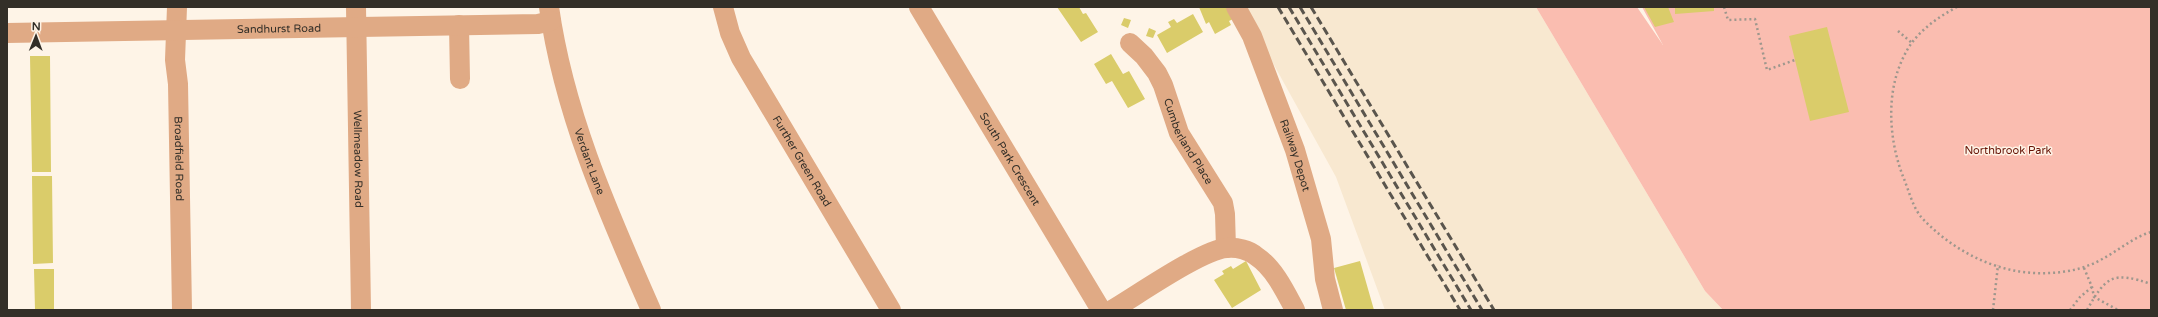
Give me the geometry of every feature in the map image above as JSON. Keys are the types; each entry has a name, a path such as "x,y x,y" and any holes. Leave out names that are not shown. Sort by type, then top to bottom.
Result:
{"street":[{"name":"Broadfield Road","path":"177,7 178,31 176,60 178,84 182,310"},
{"name":"Wellmeadow Road","path":"356,7 361,310"},
{"name":"Further Green Road","path":"723,7 730,33 741,58 891,310"},
{"name":"South Park Crescent","path":"918,7 1101,310"},
{"name":"Railway Depot","path":"1236,7 1252,36 1295,150 1321,239 1324,279 1333,310"},
{"name":"Sandhurst Road","path":"7,33 538,24 550,14"},
{"name":"Verdant Lane","path":"550,14 564,85 583,145 651,310"},
{"path":"459,25 460,79"},
{"name":"Cumberland Place","path":"1130,43 1144,56 1163,85 1179,133 1223,203 1225,214 1226,248"},
{"path":"1112,310 1206,253 1226,248 1241,249 1255,255 1268,266 1295,310"}],"path":[{"path":"1724,7 1728,20 1755,19 1767,70 1795,60"},
{"path":"1956,7 1932,22 1912,43 1904,55 1894,82 1892,115 1896,158 1921,217 1965,253 1998,265 2033,273 2070,271 2084,268 2151,232"},
{"path":"1898,31 1912,43"},
{"path":"1993,310 1998,265"},
{"path":"2084,268 2092,287 2094,297"},
{"path":"2088,310 2101,286 2114,279 2125,277 2151,284"},
{"path":"2070,310 2080,297 2092,287"},
{"path":"2094,297 2118,310"}],"shaded area":[{"path":"1242,7 1536,7 1705,291 1723,310 1385,310 1336,177"}],"green space":[{"name":"Northbrook Park","path":"1536,7 1637,7 1663,45 1642,7 2151,7 2151,310 1723,310 1705,291"}],"building":[{"path":"1057,7 1079,7 1083,14 1086,13 1098,32 1081,42"},
{"path":"1199,7 1227,7 1233,19 1229,21 1231,25 1215,34 1209,22 1206,24"},
{"path":"1644,7 1668,7 1674,22 1655,27"},
{"path":"1675,7 1714,7 1714,11 1675,14"},
{"path":"1193,14 1203,32 1167,53 1157,35 1171,27 1168,22 1174,19 1177,23"},
{"path":"1124,18 1131,20 1128,28 1121,25"},
{"path":"1827,27 1849,112 1810,121 1789,36"},
{"path":"1149,28 1156,31 1153,38 1146,36"},
{"path":"1111,54 1123,74 1129,71 1145,99 1128,108 1112,81 1106,84 1094,64"},
{"path":"30,56 50,56 51,172 32,172"},
{"path":"32,176 52,176 53,263 33,264"},
{"path":"1246,261 1261,290 1232,308 1214,280 1224,274 1222,271 1231,266 1233,269"},
{"path":"1360,261 1374,310 1346,310 1334,268"},
{"path":"34,269 54,269 54,310 35,310"}],"railway":[{"path":"1278,7 1460,310"},
{"path":"1289,7 1471,310"},
{"path":"1300,7 1482,310"},
{"path":"1311,7 1494,310"}]}
